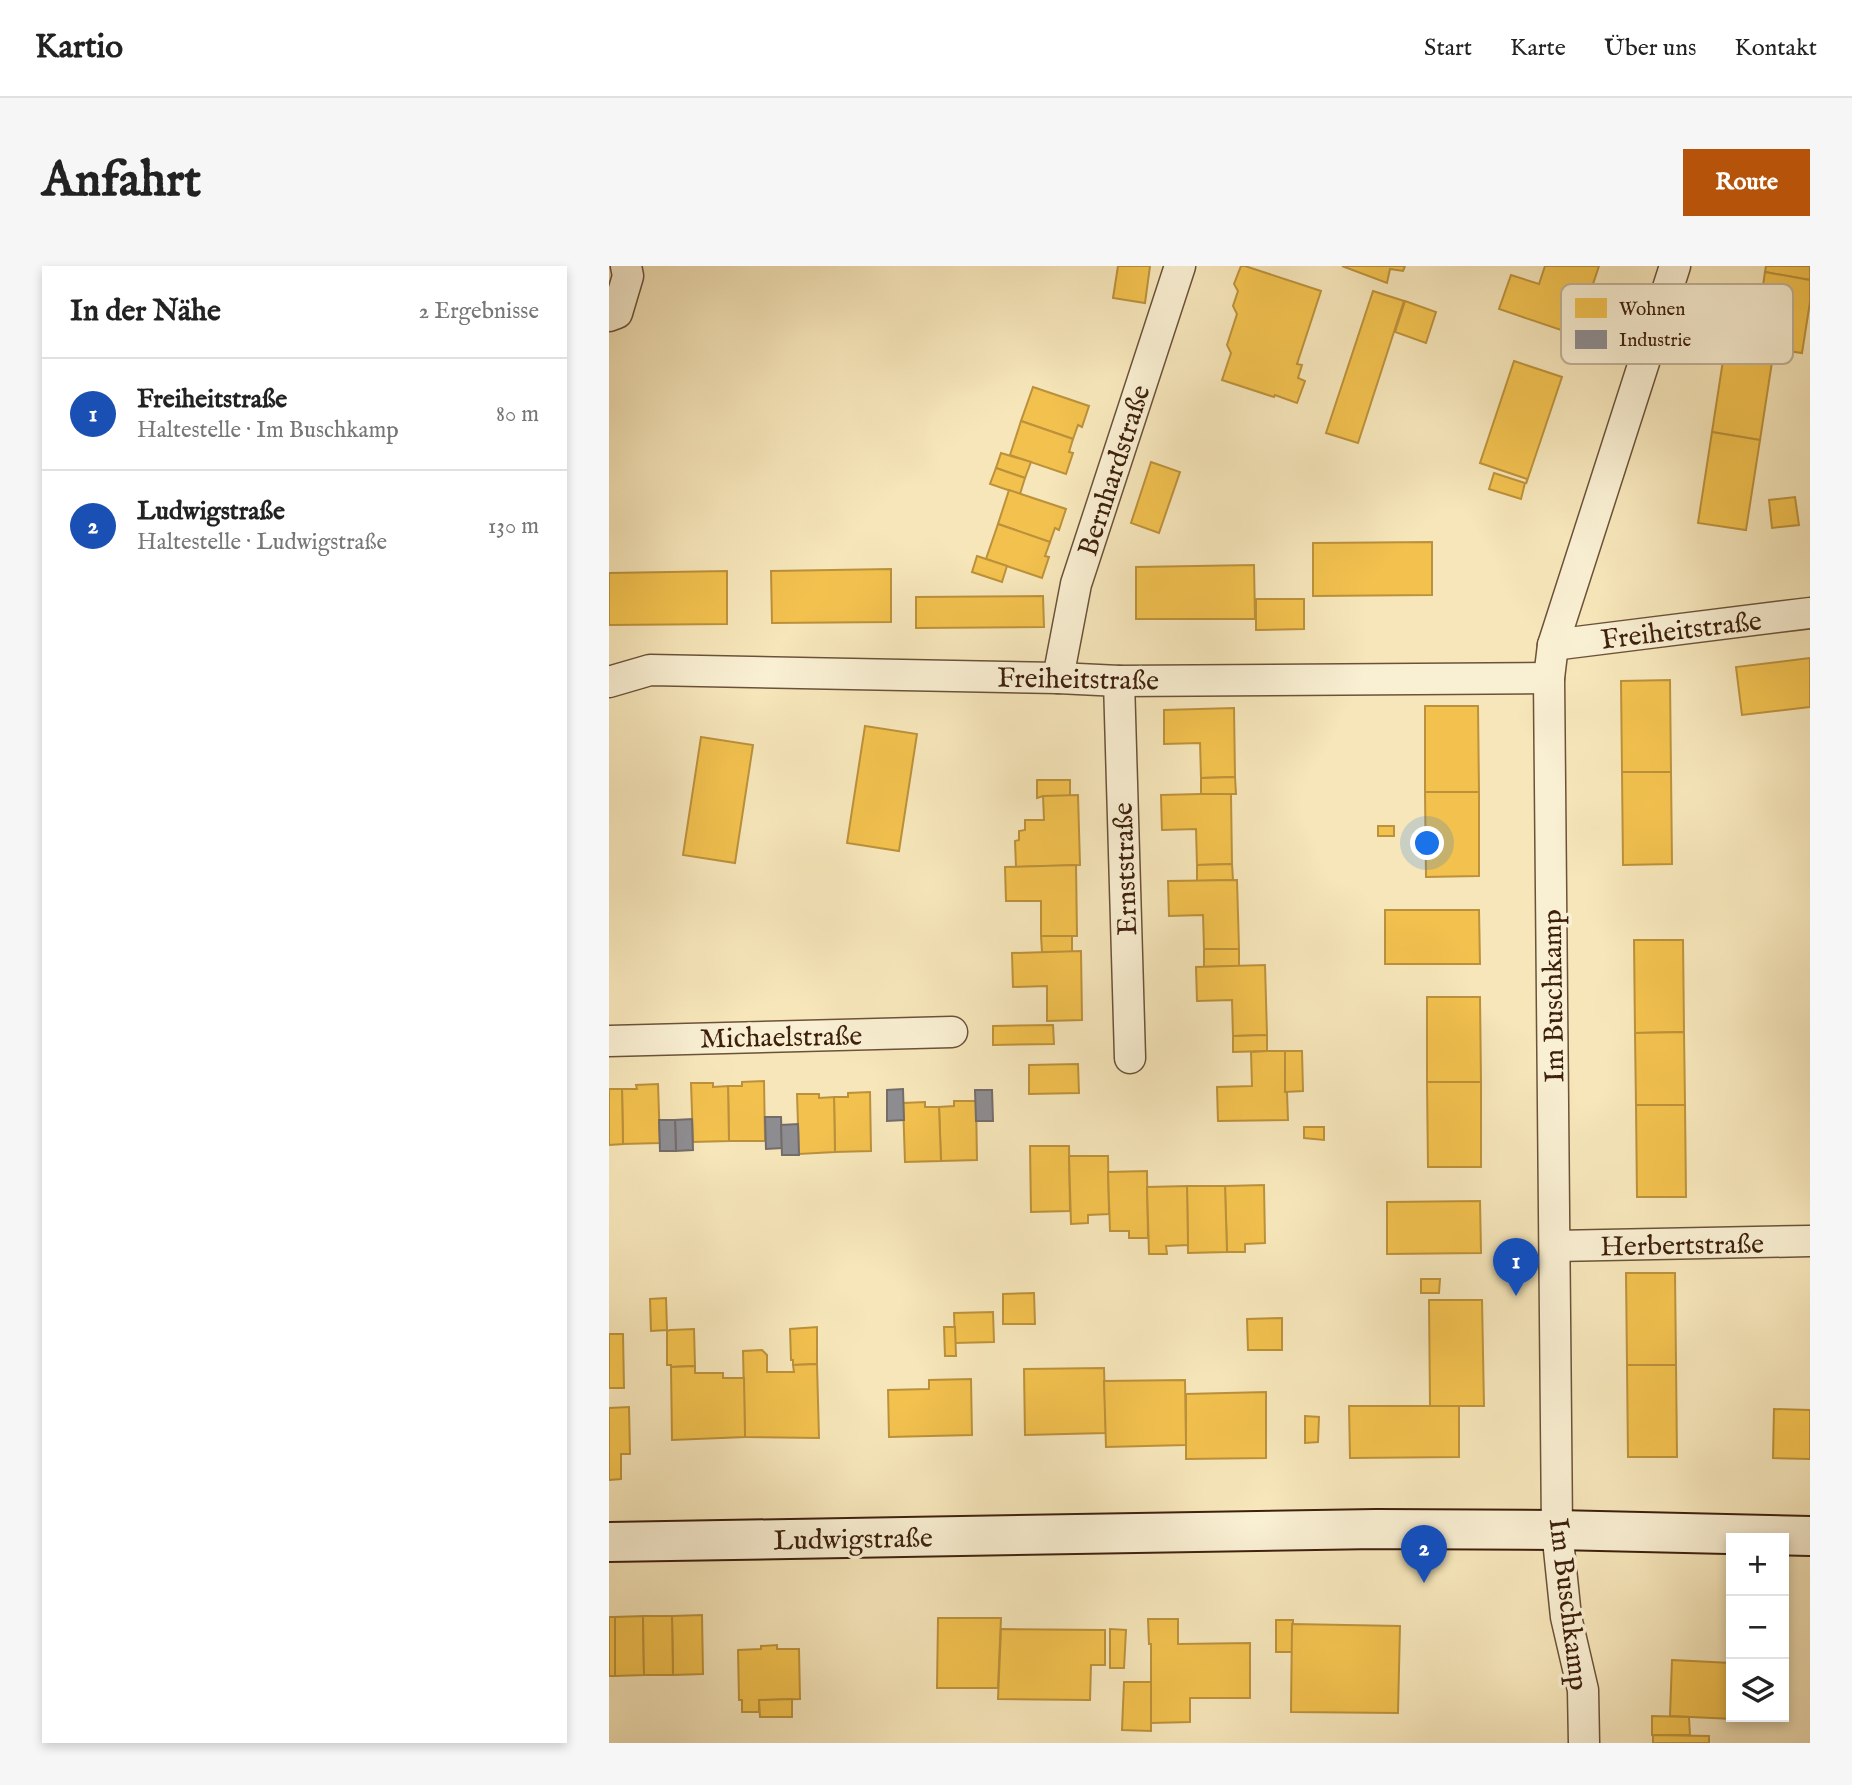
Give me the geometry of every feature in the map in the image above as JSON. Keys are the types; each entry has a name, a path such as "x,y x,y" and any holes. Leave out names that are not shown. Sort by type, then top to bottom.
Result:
{"main road":[{"name":"Ludwigstraße","path":"609,1542 1362,1529 1810,1536"}],"street":[{"path":"609,316 617,313 628,276 626,266"},
{"name":"Bernhardstraße","path":"1058,678 1076,584 1180,266"},
{"name":"Im Buschkamp","path":"1669,284 1675,266"},
{"name":"Im Buschkamp","path":"1584,1743 1583,1690 1566,1617 1557,1530 1549,678 1553,645 1643,364"},
{"name":"Freiheitstraße","path":"1553,645 1810,613"},
{"name":"Freiheitstraße","path":"609,682 650,670 1119,681 1549,678"},
{"name":"Ernststraße","path":"1119,681 1130,1058"},
{"name":"Michaelstraße","path":"609,1041 952,1032"},
{"name":"Herbertstraße","path":"1555,1246 1810,1241"}],"building: Wohnen":[{"path":"1118,266 1150,266 1145,303 1113,298"},
{"path":"1241,266 1321,291 1297,364 1302,365 1298,378 1305,381 1297,403 1222,380 1231,353 1227,345 1237,314 1233,306 1238,291 1234,284"},
{"path":"1342,266 1405,266 1403,271 1390,269 1387,283"},
{"path":"1545,266 1599,266 1593,284 1561,284 1561,330 1499,309 1511,275 1539,284"},
{"path":"1766,266 1810,266 1810,280 1765,272"},
{"path":"1765,272 1810,280 1810,302 1802,353 1793,352 1793,284 1763,284"},
{"path":"1373,291 1404,301 1358,443 1326,433"},
{"path":"1405,301 1436,312 1426,343 1395,332"},
{"path":"1514,361 1562,377 1526,484 1527,479 1480,463"},
{"path":"1722,364 1772,364 1760,440 1712,432"},
{"path":"1033,387 1089,406 1082,427 1078,425 1073,439 1021,421"},
{"path":"1021,421 1073,439 1069,452 1073,453 1066,474 1010,455"},
{"path":"1712,432 1760,440 1746,530 1698,523"},
{"path":"1001,453 1031,462 1025,478 996,468"},
{"path":"1151,462 1180,472 1159,533 1131,523"},
{"path":"996,468 1025,478 1020,494 990,484"},
{"path":"1494,473 1525,483 1521,499 1489,489"},
{"path":"1009,490 1066,509 1059,530 1055,528 1050,542 998,524"},
{"path":"1795,497 1799,525 1772,528 1769,500"},
{"path":"998,524 1050,542 1045,556 1049,557 1042,578 986,559"},
{"path":"1432,542 1432,595 1313,596 1313,543"},
{"path":"977,556 1007,566 1002,582 972,572"},
{"path":"1254,565 1255,619 1136,619 1136,567"},
{"path":"891,569 891,622 772,623 771,571"},
{"path":"727,571 727,624 609,625 609,573"},
{"path":"1043,596 1044,627 916,628 916,597"},
{"path":"1256,599 1304,599 1304,629 1256,630"},
{"path":"1810,658 1810,707 1742,715 1736,667"},
{"path":"1670,680 1671,772 1622,772 1621,681"},
{"path":"1425,706 1478,706 1479,792 1425,792"},
{"path":"1234,708 1235,777 1201,778 1200,743 1164,744 1164,710"},
{"path":"865,726 917,734 899,851 847,843"},
{"path":"701,737 753,745 735,863 683,855"},
{"path":"1622,772 1671,772 1672,864 1623,865"},
{"path":"1235,777 1236,794 1201,794 1201,778"},
{"path":"1037,780 1070,780 1070,796 1037,798"},
{"path":"1425,792 1479,792 1479,876 1426,877"},
{"path":"1231,794 1232,864 1197,865 1196,829 1162,830 1161,795"},
{"path":"1078,795 1080,865 1016,867 1015,841 1019,840 1019,831 1025,830 1025,820 1044,820 1043,796"},
{"path":"1378,826 1394,826 1394,836 1378,836"},
{"path":"1232,864 1233,880 1197,881 1197,865"},
{"path":"1076,865 1077,936 1041,936 1041,901 1006,901 1005,867"},
{"path":"1237,880 1239,949 1204,949 1203,915 1169,916 1168,881"},
{"path":"1385,910 1479,910 1480,964 1385,964"},
{"path":"1041,936 1072,936 1072,952 1042,952"},
{"path":"1634,940 1683,940 1684,1032 1635,1033"},
{"path":"1204,949 1239,949 1239,966 1204,967"},
{"path":"1081,951 1082,1020 1047,1021 1047,986 1013,987 1012,953"},
{"path":"1265,965 1267,1035 1233,1036 1232,1000 1197,1001 1196,967"},
{"path":"1427,997 1480,997 1481,1082 1427,1082"},
{"path":"1053,1025 1054,1044 993,1045 993,1026"},
{"path":"1684,1032 1685,1105 1636,1105 1635,1033"},
{"path":"1267,1035 1267,1051 1233,1052 1233,1036"},
{"path":"1285,1051 1288,1120 1218,1121 1217,1087 1252,1086 1251,1052"},
{"path":"1285,1051 1302,1051 1303,1091 1285,1092"},
{"path":"1078,1064 1079,1093 1029,1094 1029,1065"},
{"path":"764,1081 765,1141 729,1141 728,1086"},
{"path":"1427,1082 1481,1082 1481,1167 1428,1167"},
{"path":"691,1083 713,1083 713,1087 728,1086 729,1141 693,1142"},
{"path":"658,1084 660,1143 623,1144 622,1089"},
{"path":"609,1089 622,1089 623,1144 609,1145"},
{"path":"870,1092 871,1151 835,1152 834,1097"},
{"path":"797,1094 819,1094 819,1098 834,1097 835,1152 799,1154"},
{"path":"954,1101 976,1101 977,1160 941,1161 939,1107 954,1106"},
{"path":"925,1102 925,1107 939,1107 941,1161 905,1162 903,1103"},
{"path":"1636,1105 1685,1105 1686,1197 1637,1197"},
{"path":"1304,1127 1324,1127 1324,1140 1304,1138"},
{"path":"1030,1146 1069,1146 1070,1211 1031,1212"},
{"path":"1069,1156 1108,1156 1109,1214 1088,1215 1088,1223 1071,1224"},
{"path":"1147,1171 1148,1238 1129,1238 1129,1231 1110,1231 1108,1172"},
{"path":"1264,1185 1265,1243 1245,1244 1245,1252 1227,1252 1225,1186"},
{"path":"1187,1186 1225,1186 1227,1252 1188,1253"},
{"path":"1187,1186 1188,1245 1166,1246 1167,1254 1149,1254 1147,1187"},
{"path":"1480,1201 1481,1253 1387,1254 1387,1202"},
{"path":"1626,1273 1675,1273 1676,1365 1627,1365"},
{"path":"1421,1279 1440,1279 1439,1293 1421,1293"},
{"path":"1034,1293 1035,1324 1003,1324 1003,1294"},
{"path":"666,1298 667,1330 651,1331 650,1299"},
{"path":"1429,1300 1482,1300 1484,1406 1430,1406"},
{"path":"993,1312 994,1342 955,1343 954,1313"},
{"path":"1282,1318 1282,1350 1248,1350 1247,1319"},
{"path":"817,1327 817,1364 793,1365 790,1329"},
{"path":"944,1327 955,1327 956,1356 945,1356"},
{"path":"694,1329 695,1366 667,1365 667,1331"},
{"path":"609,1334 623,1334 624,1388 609,1388"},
{"path":"762,1350 767,1355 767,1372 794,1372 793,1365 817,1364 819,1438 745,1437 743,1351"},
{"path":"1627,1365 1676,1365 1677,1457 1628,1457"},
{"path":"695,1366 695,1373 723,1373 723,1378 744,1378 745,1437 672,1440 671,1367"},
{"path":"1104,1368 1106,1433 1025,1435 1024,1369"},
{"path":"971,1379 972,1435 889,1437 888,1390 929,1389 929,1380"},
{"path":"1185,1380 1186,1445 1106,1447 1104,1381"},
{"path":"1266,1392 1266,1458 1186,1459 1186,1394"},
{"path":"1349,1406 1459,1406 1459,1457 1350,1458"},
{"path":"629,1407 630,1454 621,1454 621,1479 609,1480 609,1408"},
{"path":"1774,1409 1810,1410 1810,1459 1773,1458"},
{"path":"1305,1416 1319,1417 1318,1442 1305,1443"},
{"path":"702,1615 703,1674 673,1675 672,1616"},
{"path":"643,1616 644,1675 615,1676 615,1617"},
{"path":"643,1616 672,1616 673,1675 644,1675"},
{"path":"609,1617 615,1617 615,1676 609,1676"},
{"path":"938,1618 1001,1618 998,1688 937,1688"},
{"path":"1148,1619 1178,1619 1178,1644 1250,1643 1250,1698 1190,1698 1190,1722 1151,1723 1151,1644"},
{"path":"1276,1620 1293,1620 1292,1652 1276,1652"},
{"path":"1292,1624 1400,1626 1398,1713 1291,1712"},
{"path":"1001,1629 1105,1630 1105,1665 1091,1665 1090,1700 998,1699"},
{"path":"1110,1629 1126,1630 1124,1668 1110,1668"},
{"path":"777,1645 777,1649 799,1649 800,1699 759,1700 759,1712 742,1712 742,1700 739,1700 738,1650"},
{"path":"1672,1660 1726,1663 1726,1719 1670,1716"},
{"path":"1124,1682 1151,1682 1151,1731 1122,1730"},
{"path":"792,1699 792,1717 760,1717 759,1700"},
{"path":"1652,1716 1689,1717 1690,1735 1652,1735"},
{"path":"1653,1735 1709,1736 1709,1743 1653,1743"}],"building: Industrie":[{"path":"903,1089 904,1120 887,1121 887,1090"},
{"path":"975,1090 992,1090 993,1121 976,1121"},
{"path":"765,1117 781,1117 782,1148 766,1149"},
{"path":"692,1119 693,1150 676,1151 675,1120"},
{"path":"659,1120 675,1120 676,1151 660,1151"},
{"path":"798,1124 799,1155 782,1155 781,1125"}],"place":[{"name":"Freiheitstraße","path":"1516,1296"},
{"name":"Ludwigstraße","path":"1424,1583"}]}
